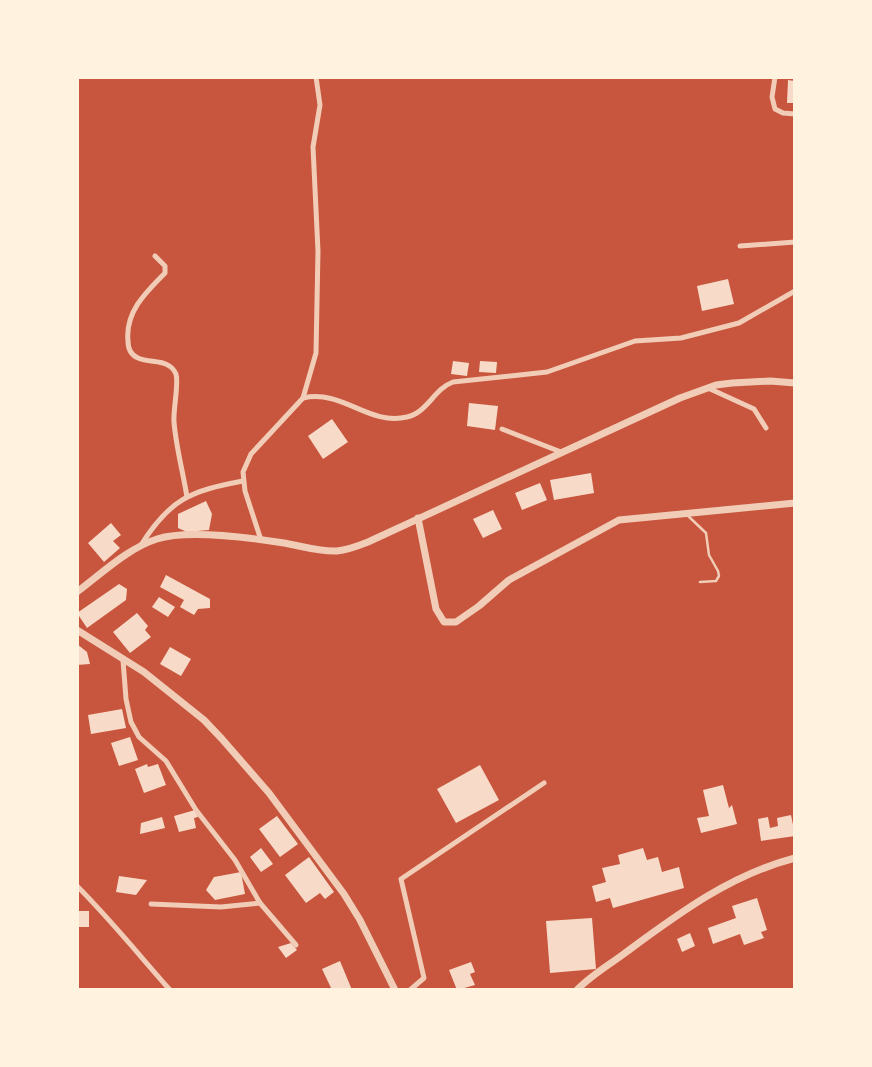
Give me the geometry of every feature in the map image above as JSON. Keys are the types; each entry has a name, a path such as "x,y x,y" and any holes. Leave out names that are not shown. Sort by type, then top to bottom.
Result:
{"street":[{"path":"261,540 243,481 243,472 251,454 303,398 316,354 318,251 313,147 320,105 316,77"},
{"path":"775,77 772,97 775,109 795,114"},
{"path":"740,246 795,242"},
{"path":"155,256 164,266 165,273 131,312 128,342 130,352 135,357 169,365 175,372 175,426 187,497"},
{"path":"303,398 328,396 377,416 393,419 408,417 422,410 444,386 453,382 547,372 635,341 681,338 739,323 795,291"},
{"path":"77,591 141,546 170,537 210,536 261,540 324,550 346,550 647,412 708,388 732,383 795,383"},
{"path":"708,388 754,409 766,428"},
{"path":"502,429 561,452"},
{"path":"141,546 169,508 187,497 243,481"},
{"path":"418,518 436,609 444,622 452,623 466,616 509,580 612,523 628,518 795,503"},
{"path":"77,630 144,672 204,720 270,793 349,902 395,990"},
{"path":"123,660 126,699 131,722 139,737 166,761 197,810 235,860 260,903 296,946"},
{"path":"410,990 424,978 401,880 544,783"},
{"path":"577,990 679,913 723,886 767,865 795,858"},
{"path":"77,886 96,904 170,990"},
{"path":"151,904 221,907 260,903"}],"lane":[{"path":"684,512 704,529 708,538 709,555 718,570 716,581 700,582"}],"building":[{"path":"788,80 795,81 795,103 787,103"},
{"path":"728,279 734,304 702,311 697,286"},
{"path":"453,361 469,363 467,376 451,374"},
{"path":"480,361 497,362 496,373 479,372"},
{"path":"469,403 498,406 495,430 467,426"},
{"path":"332,419 348,442 323,459 308,436"},
{"path":"591,473 594,493 554,500 550,480"},
{"path":"540,483 547,500 522,510 515,493"},
{"path":"206,501 212,514 209,530 187,532 178,528 178,514"},
{"path":"493,510 502,529 483,538 473,519"},
{"path":"111,523 121,535 113,541 120,548 104,562 88,543"},
{"path":"166,575 210,599 210,608 198,609 194,615 180,607 184,600 160,587"},
{"path":"119,584 127,589 126,600 87,628 77,613"},
{"path":"159,597 175,607 168,617 152,607"},
{"path":"137,613 148,626 145,630 151,637 130,653 113,632"},
{"path":"77,644 87,652 90,664 77,665"},
{"path":"170,647 191,659 181,676 160,664"},
{"path":"122,709 126,728 91,734 88,715"},
{"path":"130,737 138,760 119,766 111,743"},
{"path":"147,764 148,767 158,764 166,785 144,793 135,769"},
{"path":"480,765 499,800 456,823 437,789"},
{"path":"723,785 729,808 732,805 737,824 701,833 697,818 709,816 703,790"},
{"path":"195,810 198,817 194,818 196,828 179,832 174,816"},
{"path":"791,815 793,825 795,824 795,836 761,841 758,819 768,817 770,828 778,826 777,818"},
{"path":"277,816 298,844 280,857 259,829"},
{"path":"162,817 165,828 140,834 141,823"},
{"path":"261,848 273,864 261,872 250,857"},
{"path":"643,848 647,860 658,857 662,872 679,867 684,888 613,908 610,898 596,902 592,886 606,882 602,868 620,864 618,855"},
{"path":"309,857 334,892 325,899 320,893 306,903 285,875"},
{"path":"241,872 245,894 215,900 206,890 214,877"},
{"path":"119,876 147,880 136,895 116,892"},
{"path":"757,898 767,930 761,932 764,938 744,945 740,934 713,944 708,928 736,918 732,906"},
{"path":"77,911 89,911 89,927 77,927"},
{"path":"592,918 596,969 550,973 546,921"},
{"path":"690,933 695,946 682,952 677,939"},
{"path":"291,943 297,950 286,958 278,947"},
{"path":"340,961 352,990 332,990 322,969"},
{"path":"471,962 475,972 470,974 475,985 457,990 449,970"}]}
